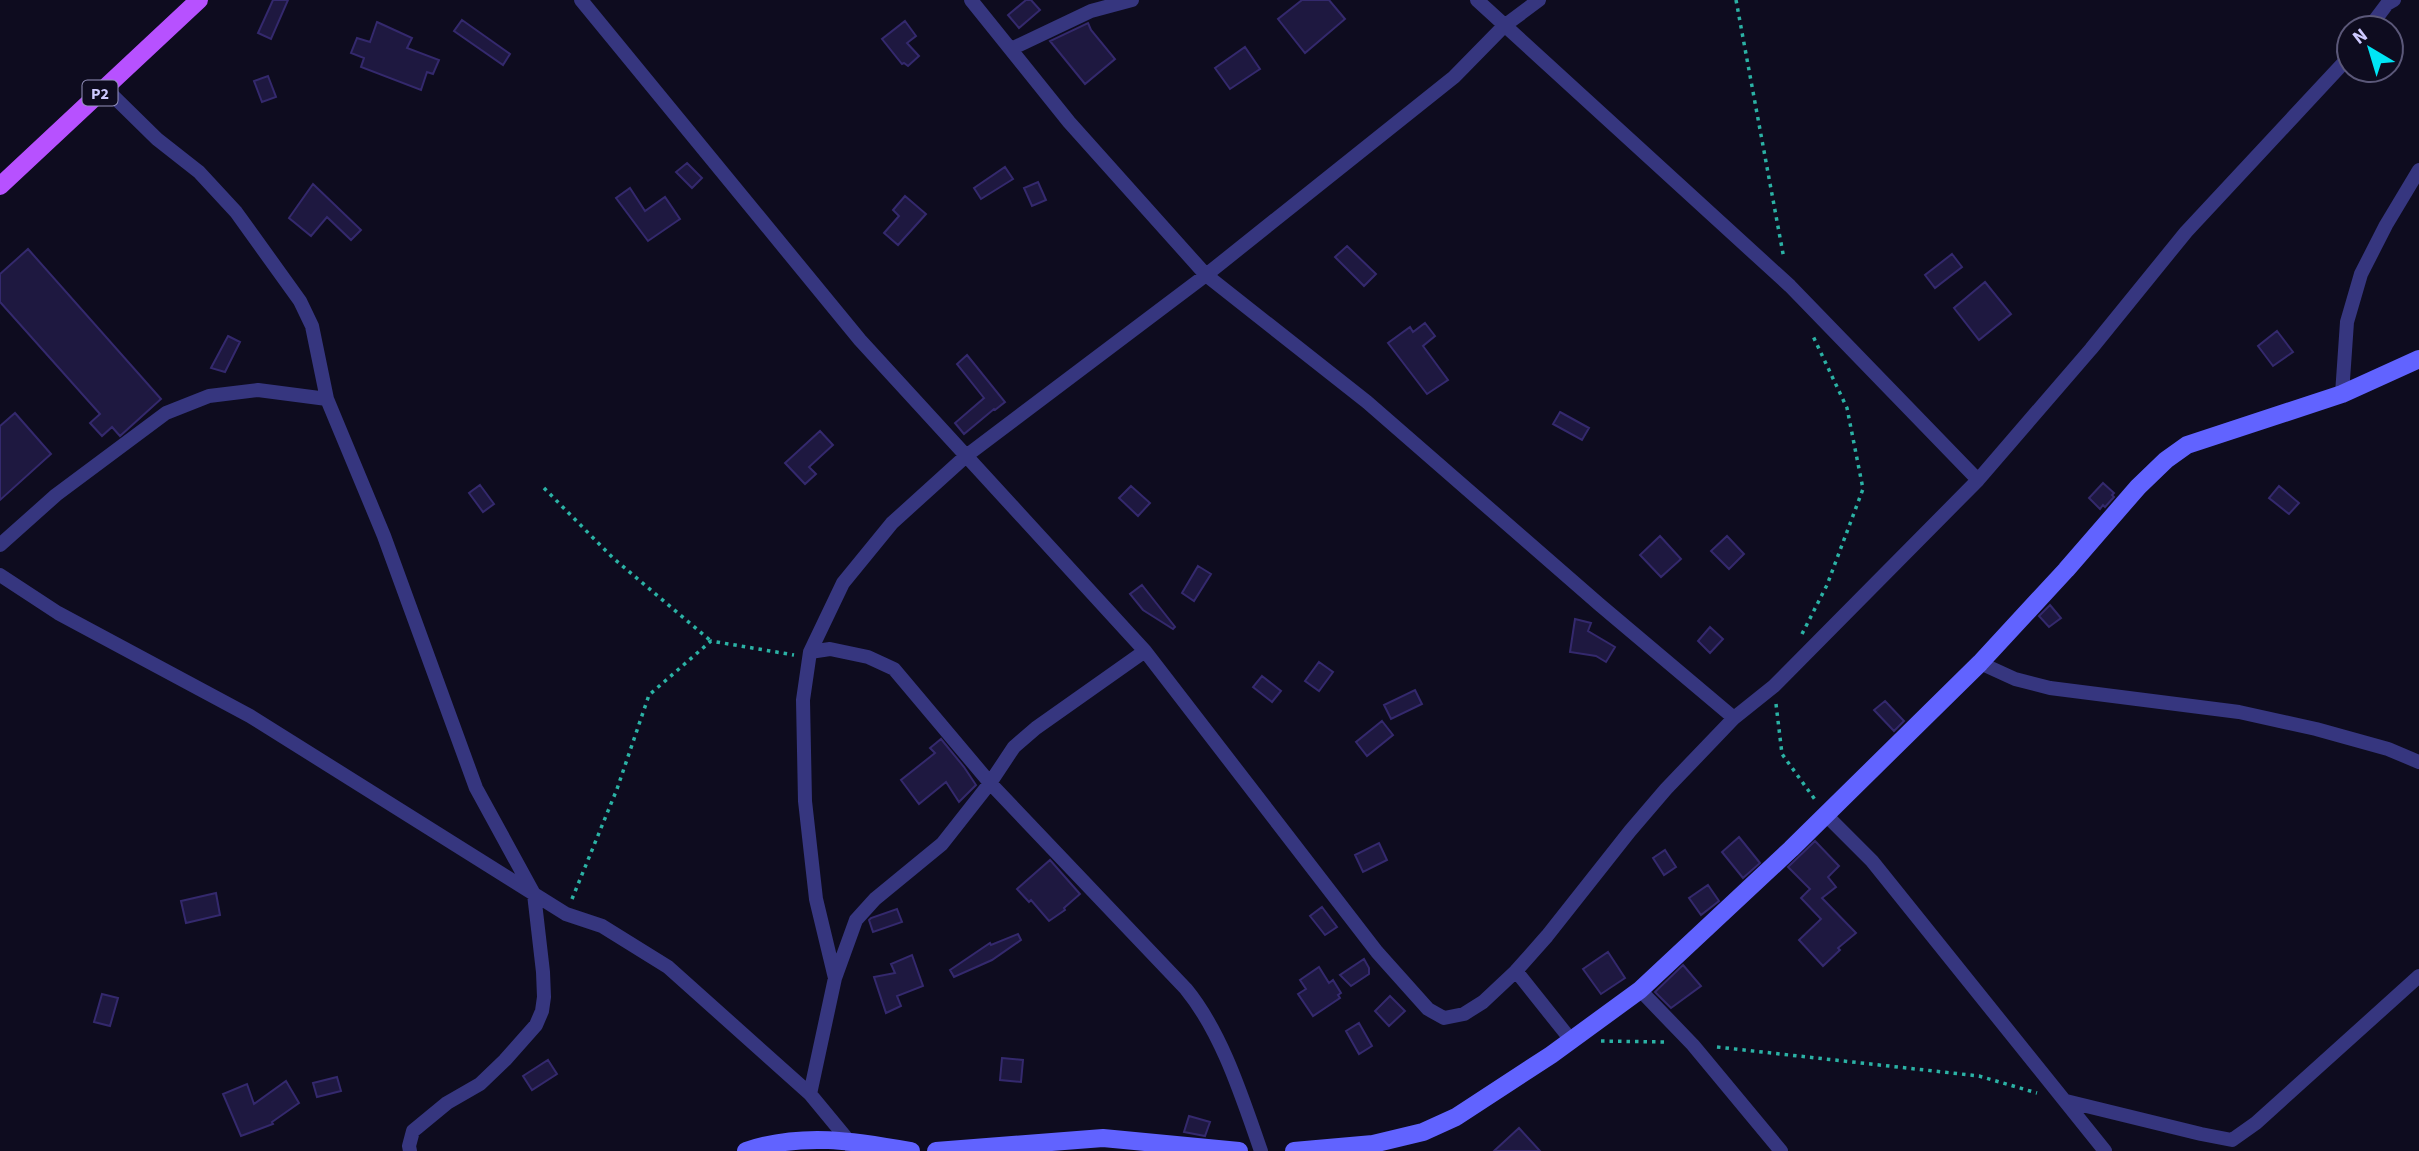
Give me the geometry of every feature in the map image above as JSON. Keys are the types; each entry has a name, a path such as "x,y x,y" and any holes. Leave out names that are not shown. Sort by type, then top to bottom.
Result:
{"main road":[{"name":"P2","path":"0,186 199,0"},
{"path":"1294,1151 1373,1144 1423,1132 1456,1116 1571,1041 1640,990 1791,849 1980,663 2066,570 2138,486 2166,460 2187,444 2342,394 2419,359"},
{"path":"936,1151 1103,1138 1239,1151"},
{"path":"746,1151 803,1139 911,1151"}],"street":[{"path":"581,0 860,340 1145,651 1377,952 1428,1009 1444,1017 1464,1014 1483,1002 1516,971 1630,831 1699,753 1734,718 1774,685 1978,480 2091,349 2186,232 2335,72"},
{"path":"971,0 1069,122 1206,275 1367,402 1734,718"},
{"path":"1012,49 1091,11 1132,0"},
{"path":"1476,0 1790,286 1978,480"},
{"path":"835,978 817,899 805,800 803,701 810,652 843,583 892,523 966,456 1206,275 1454,77 1504,26 1539,0"},
{"path":"2380,14 2393,0"},
{"path":"105,88 157,139 208,182 236,212 300,301 312,326 327,399 384,536 476,788 534,894 543,972 542,1010 536,1025 480,1084 447,1103 413,1131 410,1151"},
{"path":"2342,394 2347,322 2361,274 2419,170"},
{"path":"0,545 56,495 166,413 209,396 258,390 327,399"},
{"path":"0,575 58,613 250,716 566,914 602,926 668,967 810,1094 850,1145"},
{"path":"810,652 830,649 868,657 894,669 990,783 1199,1005 1241,1095 1261,1151"},
{"path":"810,1094 835,978 856,920 875,899 942,844 990,783 1013,747 1145,651"},
{"path":"1980,663 2015,679 2050,688 2239,712 2316,729 2388,749 2419,762"},
{"path":"1825,814 1872,861 2105,1151"},
{"path":"1516,971 1571,1041"},
{"path":"2220,1151 2256,1123 2419,976"},
{"path":"1640,990 1693,1045 1781,1151"},
{"path":"2066,1101 2232,1140"}],"path":[{"path":"1736,0 1790,286"},
{"path":"1798,641 1827,585 1863,489 1847,408 1807,322"},
{"path":"544,488 613,558 710,641 795,655 810,652"},
{"path":"566,914 617,789 649,695 710,641"},
{"path":"1774,685 1782,754 1825,814"},
{"path":"1571,1041 1657,1041 1979,1076 2066,1101"}],"building":[{"path":"273,0 288,0 271,39 258,33"},
{"path":"1026,0 1031,0 1040,10 1019,28 1008,15"},
{"path":"1302,0 1329,0 1345,19 1305,53 1278,19"},
{"path":"462,20 510,54 503,65 454,31"},
{"path":"905,21 916,36 907,43 919,56 908,66 902,64 882,39"},
{"path":"377,22 412,38 407,48 439,60 433,74 427,72 421,90 361,67 364,58 351,53 357,38 370,42"},
{"path":"1088,23 1115,59 1085,84 1050,41"},
{"path":"1245,47 1260,69 1230,89 1215,68"},
{"path":"268,76 276,97 262,102 254,81"},
{"path":"687,163 702,178 692,188 676,172"},
{"path":"1005,167 1013,179 981,199 974,188"},
{"path":"1038,182 1046,200 1032,206 1024,188"},
{"path":"313,184 361,230 351,240 327,217 311,236 289,218"},
{"path":"630,188 645,211 665,197 680,219 648,241 616,198"},
{"path":"905,196 926,214 898,245 884,233 899,216 893,210"},
{"path":"1347,246 1376,274 1364,286 1335,257"},
{"path":"28,249 161,399 120,436 112,427 102,436 90,423 100,414 0,302 0,274"},
{"path":"1952,254 1962,267 1935,288 1925,275"},
{"path":"1985,282 2011,314 1979,340 1954,308"},
{"path":"1425,323 1435,336 1423,346 1448,380 1427,394 1388,343 1410,327 1413,332"},
{"path":"2277,331 2293,352 2273,366 2258,346"},
{"path":"228,336 240,342 225,372 211,368"},
{"path":"967,355 1005,402 964,434 955,423 984,398 957,364"},
{"path":"1560,412 1589,428 1582,440 1553,424"},
{"path":"15,413 51,454 0,500 0,426"},
{"path":"820,431 833,445 809,467 816,474 805,484 785,463"},
{"path":"2103,483 2114,493 2114,497 2100,509 2089,498"},
{"path":"480,485 494,504 483,512 469,493"},
{"path":"1131,486 1150,503 1138,516 1119,498"},
{"path":"2279,486 2299,503 2289,514 2269,498"},
{"path":"1660,536 1681,559 1661,577 1640,555"},
{"path":"1727,536 1744,554 1729,569 1711,551"},
{"path":"1198,566 1211,574 1194,601 1182,593"},
{"path":"1142,585 1175,627 1173,629 1143,610 1130,594"},
{"path":"2050,605 2061,618 2049,627 2039,616"},
{"path":"1575,619 1591,623 1588,631 1615,647 1606,662 1596,656 1570,652"},
{"path":"1710,627 1723,639 1710,653 1698,641"},
{"path":"1319,662 1333,672 1319,691 1305,681"},
{"path":"1262,676 1281,691 1272,702 1253,687"},
{"path":"1415,690 1422,704 1391,719 1384,705"},
{"path":"1885,701 1904,721 1894,731 1874,710"},
{"path":"1382,721 1393,735 1367,756 1356,742"},
{"path":"941,739 976,785 959,802 946,782 919,804 901,780 935,753 930,748"},
{"path":"1739,837 1760,863 1743,878 1722,852"},
{"path":"1815,841 1839,866 1828,877 1836,887 1822,898 1856,933 1838,948 1840,950 1823,966 1799,940 1821,919 1801,898 1810,889 1788,867"},
{"path":"1379,843 1387,860 1363,872 1355,855"},
{"path":"1665,850 1676,867 1664,875 1653,858"},
{"path":"1050,860 1080,894 1065,910 1049,921 1031,900 1029,902 1017,889"},
{"path":"1708,885 1719,901 1701,915 1689,898"},
{"path":"216,893 220,915 186,923 181,901"},
{"path":"1322,907 1337,927 1325,935 1310,916"},
{"path":"897,909 902,922 873,932 869,920 871,918"},
{"path":"1018,934 1021,940 992,960 954,977 950,970 990,943 991,945"},
{"path":"1608,952 1625,978 1601,994 1583,969"},
{"path":"912,955 923,986 897,996 901,1006 886,1013 874,977 895,973 891,964"},
{"path":"1364,959 1369,974 1351,986 1340,975"},
{"path":"1683,965 1701,986 1671,1008 1655,992"},
{"path":"1319,967 1329,983 1333,980 1341,993 1338,995 1340,998 1313,1016 1298,994 1306,989 1300,980"},
{"path":"102,994 118,998 110,1026 94,1022"},
{"path":"1390,996 1405,1011 1389,1026 1375,1011"},
{"path":"1359,1023 1372,1046 1359,1054 1346,1031"},
{"path":"1002,1058 1023,1060 1021,1082 1000,1080"},
{"path":"548,1060 557,1074 532,1090 523,1076"},
{"path":"337,1077 341,1091 317,1097 313,1083"},
{"path":"286,1081 299,1103 272,1122 273,1124 241,1136 223,1094 247,1084 254,1104"},
{"path":"1189,1116 1210,1122 1205,1136 1184,1132"},
{"path":"1519,1128 1540,1151 1494,1151"}]}
